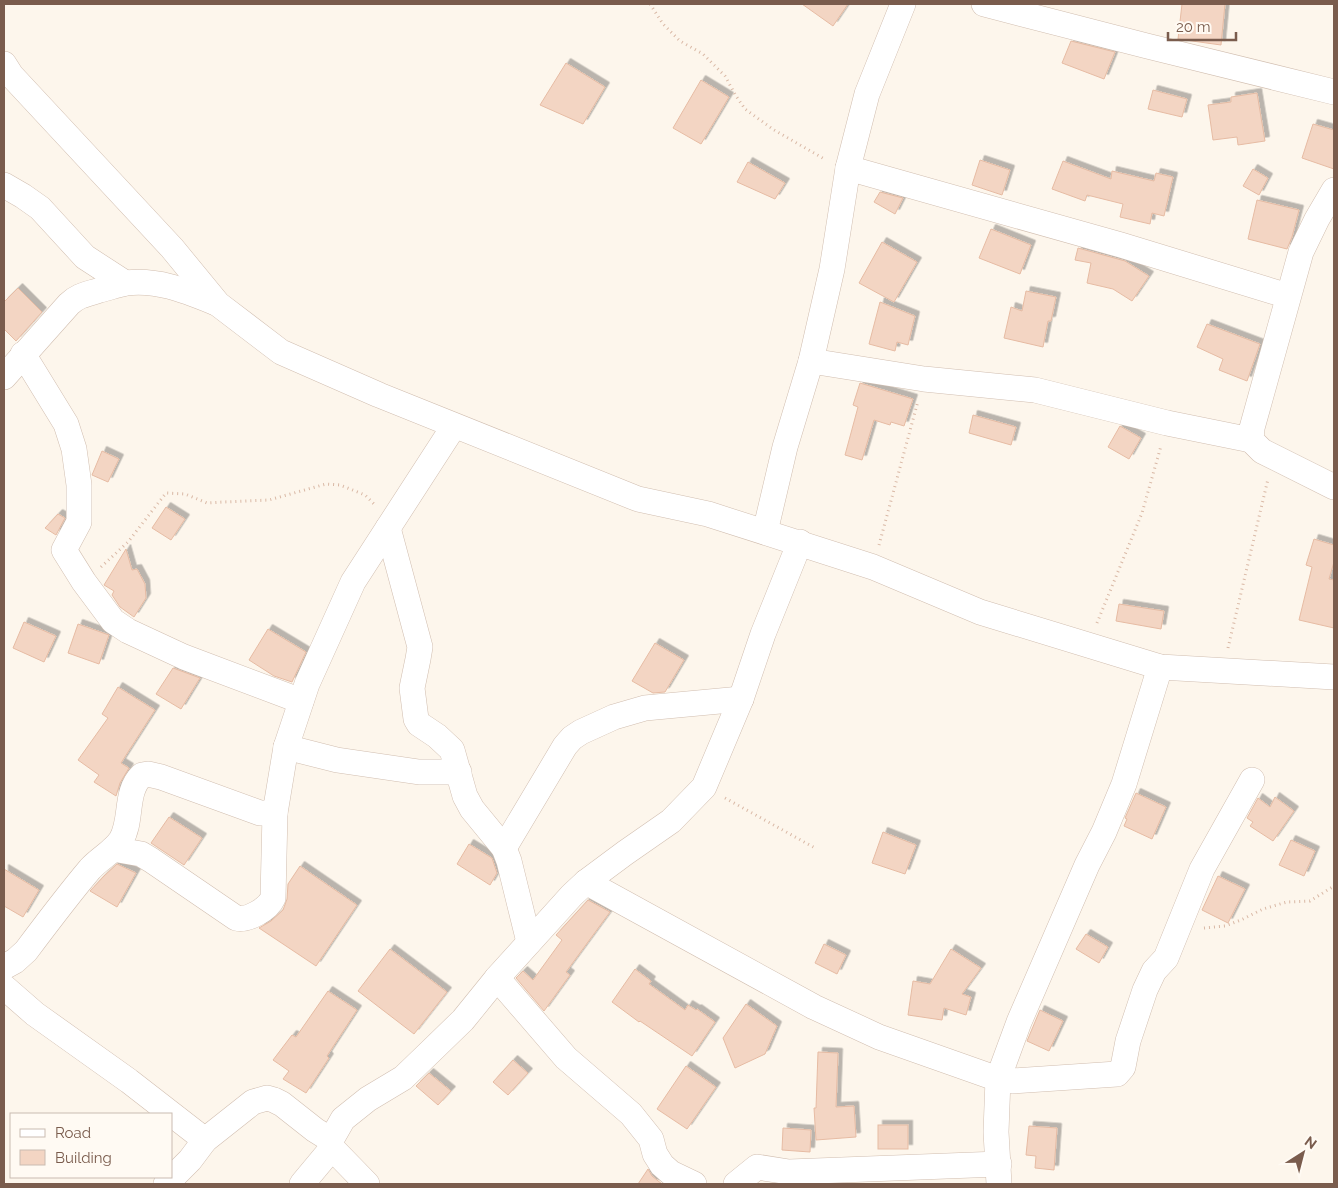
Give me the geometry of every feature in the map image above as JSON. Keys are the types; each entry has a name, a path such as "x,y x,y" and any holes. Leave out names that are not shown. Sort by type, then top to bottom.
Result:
{"street":[{"path":"766,532 785,446 811,361 832,269 847,170 867,94 903,4"},
{"path":"984,4 1334,92"},
{"path":"4,64 11,75 172,248 218,304 281,352 454,426 638,499 708,514 873,566 980,612 1160,667 1334,677"},
{"path":"847,170 1121,245 1288,296"},
{"path":"4,186 40,208 85,257 125,283"},
{"path":"1251,440 1252,428 1301,252 1334,190"},
{"path":"4,377 75,298 125,283 146,282 174,286 218,304"},
{"path":"23,354 66,424 74,449 79,485 79,522 64,550 84,582 113,621 128,631 184,656 301,701"},
{"path":"811,361 924,379 1035,390 1167,423 1251,440 1256,446 1274,457 1334,487"},
{"path":"112,850 130,852 146,857 236,918 242,919 267,907 273,898 275,813 286,747 307,684 353,582 454,426"},
{"path":"388,528 420,646 412,688 416,719 419,724 437,736 452,750 465,796 472,809 504,848 529,942"},
{"path":"302,1184 332,1144 336,1130 346,1115 403,1078 463,1020 529,942 586,882 672,821 704,786 741,700 763,634 800,542"},
{"path":"736,1184 757,1166 788,1172 999,1174 996,1132 998,1079 1019,1022 1124,784 1160,667"},
{"path":"504,848 565,746 581,732 614,717 644,708 741,700"},
{"path":"286,747 337,760 410,770 459,772"},
{"path":"4,968 26,951 92,867 112,850 121,839 127,824 132,790 142,775 148,774 161,777 260,813 275,813"},
{"path":"586,882 814,1007 879,1037 998,1079 1029,1081 1119,1072 1123,1067 1128,1041 1145,990 1154,971 1166,958 1202,869 1252,780"},
{"path":"497,978 566,1058 631,1114 651,1139 655,1154 662,1165 671,1173 694,1184"},
{"path":"4,987 35,1014 171,1113"},
{"path":"166,1184 190,1160 206,1140 253,1102 266,1098 282,1104 332,1144 367,1184"},
{"path":"172,1114 206,1140"}],"path":[{"path":"650,4 663,24 680,40 703,54 725,76 746,109 759,120 847,170"},
{"path":"873,566 924,379"},
{"path":"1088,645 1142,513 1167,423"},
{"path":"1222,670 1274,457"},
{"path":"84,582 128,542 166,493 185,494 207,503 268,500 326,484 340,484 365,495 377,507 388,528"},
{"path":"704,786 815,848"},
{"path":"1177,931 1225,926 1263,909 1287,902 1310,901 1334,886"}],"building":[{"path":"802,4 848,4 833,26"},
{"path":"1182,4 1225,4 1221,45 1178,39"},
{"path":"1071,41 1115,52 1104,79 1062,63"},
{"path":"566,63 605,87 583,124 540,105"},
{"path":"701,80 729,97 701,144 673,128"},
{"path":"1153,90 1187,99 1182,117 1148,109"},
{"path":"1257,93 1265,141 1238,145 1237,137 1213,140 1208,105 1231,102 1231,97"},
{"path":"1313,124 1334,130 1334,169 1302,158"},
{"path":"980,160 1010,170 1002,195 972,185"},
{"path":"1063,161 1111,179 1112,171 1154,181 1156,173 1173,177 1164,216 1152,213 1150,224 1120,217 1123,204 1087,195 1085,201 1052,189"},
{"path":"748,162 785,183 775,199 737,182"},
{"path":"1253,169 1268,178 1259,195 1243,186"},
{"path":"880,192 903,198 895,214 874,202"},
{"path":"1257,200 1299,210 1287,249 1248,239"},
{"path":"991,229 1031,245 1020,274 979,258"},
{"path":"882,242 917,262 894,302 859,283"},
{"path":"1078,248 1125,261 1149,276 1132,301 1113,289 1087,283 1091,263 1075,260"},
{"path":"18,288 42,312 16,341 4,329 4,302"},
{"path":"1026,291 1056,297 1051,321 1048,321 1043,347 1004,338 1011,307 1022,311"},
{"path":"880,302 915,316 908,345 897,342 895,351 869,344"},
{"path":"1207,324 1260,344 1247,381 1219,370 1223,359 1197,347"},
{"path":"860,383 913,399 904,426 891,422 890,425 874,420 862,460 845,455 858,407 853,405"},
{"path":"973,415 1016,427 1011,445 969,433"},
{"path":"1120,426 1141,438 1129,459 1108,447"},
{"path":"102,451 119,459 108,482 92,475"},
{"path":"166,507 185,519 171,540 152,528"},
{"path":"58,514 65,518 56,535 45,528"},
{"path":"1314,539 1334,545 1334,562 1329,579 1334,580 1334,628 1299,620 1312,567 1306,565"},
{"path":"126,549 132,570 137,569 145,584 146,598 134,617 120,607 112,595 114,591 104,585"},
{"path":"1119,604 1164,611 1161,629 1116,621"},
{"path":"24,622 56,636 44,662 13,648"},
{"path":"78,624 109,635 99,664 68,653"},
{"path":"268,629 306,652 292,682 274,676 249,660"},
{"path":"655,643 684,660 665,692 653,693 632,681"},
{"path":"173,668 200,678 181,709 156,694"},
{"path":"118,687 155,710 121,763 129,768 120,783 116,796 94,782 99,775 78,760 108,718 102,714"},
{"path":"1136,793 1166,807 1152,839 1124,826 1127,819 1125,818"},
{"path":"1275,797 1294,811 1273,841 1250,826 1253,822 1247,818 1258,798 1270,807"},
{"path":"169,817 202,838 184,865 151,843"},
{"path":"883,832 916,845 905,874 872,863"},
{"path":"1291,840 1315,851 1304,876 1279,865"},
{"path":"469,844 492,858 497,873 490,885 457,864"},
{"path":"117,864 136,873 117,907 90,891"},
{"path":"300,866 357,905 316,966 259,928 271,921 283,910 287,899 288,884"},
{"path":"4,869 39,890 23,917 4,906"},
{"path":"1218,876 1245,889 1228,923 1202,910"},
{"path":"588,900 610,912 566,972 570,975 544,1011 516,978 523,971 533,980 562,940 556,935"},
{"path":"1086,934 1108,947 1099,963 1076,949"},
{"path":"824,944 846,955 837,974 815,963"},
{"path":"390,949 447,992 414,1034 358,991"},
{"path":"951,949 981,968 962,994 971,997 966,1015 944,1008 942,1020 908,1015 913,981 930,984"},
{"path":"635,969 651,981 649,984 685,1010 688,1005 715,1022 692,1056 612,1002"},
{"path":"328,991 357,1010 306,1093 283,1079 289,1071 273,1060 292,1035 296,1037"},
{"path":"746,1004 777,1026 765,1054 735,1068 723,1038"},
{"path":"1040,1010 1063,1021 1049,1051 1027,1041"},
{"path":"818,1052 838,1053 836,1107 854,1106 856,1137 816,1140 814,1108 816,1108"},
{"path":"513,1060 528,1073 508,1095 493,1082"},
{"path":"686,1066 716,1087 687,1129 657,1109"},
{"path":"429,1073 451,1091 438,1105 416,1086"},
{"path":"878,1125 908,1125 908,1149 878,1149"},
{"path":"1029,1126 1057,1128 1054,1170 1035,1168 1036,1156 1026,1155"},
{"path":"783,1128 811,1130 810,1152 782,1150"},
{"path":"648,1169 652,1176 662,1184 638,1184"}]}
